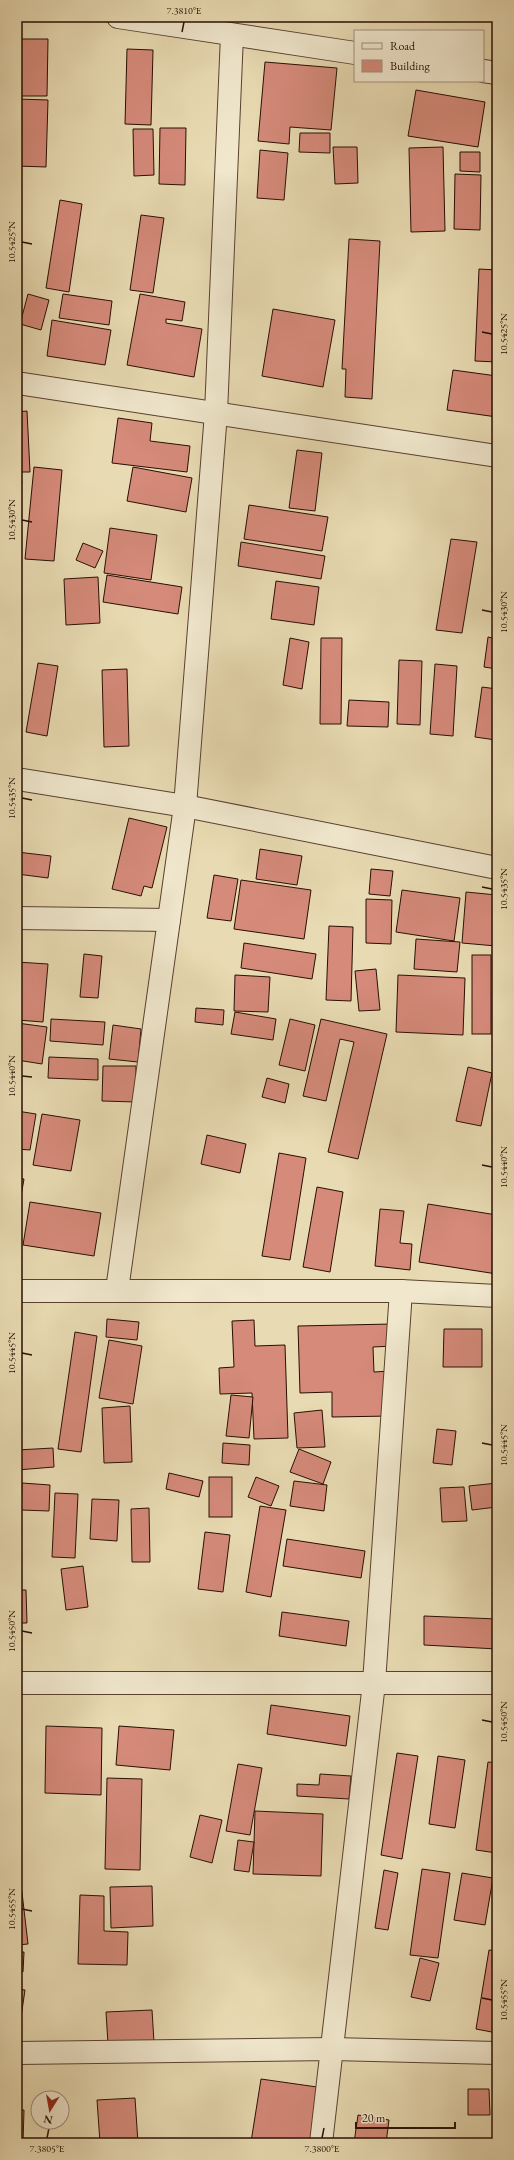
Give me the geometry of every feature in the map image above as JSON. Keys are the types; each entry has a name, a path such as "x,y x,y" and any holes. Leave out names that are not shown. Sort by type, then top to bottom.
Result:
{"street":[{"path":"129,18 232,36 354,53"},
{"path":"118,1290 168,920 185,806 216,413 232,36"},
{"path":"484,71 497,72"},
{"path":"17,383 497,456"},
{"path":"17,780 185,806 497,868"},
{"path":"17,918 168,920"},
{"path":"17,1291 401,1291 497,1296"},
{"path":"321,2143 374,1683 401,1291"},
{"path":"17,1683 497,1683"},
{"path":"17,2053 332,2050 497,2053"}],"building":[{"path":"17,39 48,39 47,96 17,96"},
{"path":"127,49 153,50 151,125 125,124"},
{"path":"265,62 337,68 331,130 290,127 289,144 258,141"},
{"path":"416,90 485,102 478,147 408,136"},
{"path":"17,99 48,100 46,167 17,166"},
{"path":"497,121 497,150 493,150"},
{"path":"160,128 186,128 185,185 159,184"},
{"path":"133,129 153,129 154,175 134,176"},
{"path":"300,133 330,133 330,153 299,152"},
{"path":"333,147 357,147 358,183 335,184"},
{"path":"443,147 445,231 411,232 409,148"},
{"path":"260,150 288,153 284,200 257,198"},
{"path":"460,152 480,152 480,172 460,171"},
{"path":"455,174 481,175 480,230 454,229"},
{"path":"60,200 82,204 69,292 46,288"},
{"path":"141,215 164,218 153,293 130,290"},
{"path":"349,239 380,241 372,399 345,397 346,369 342,369"},
{"path":"479,269 497,270 497,362 475,361"},
{"path":"28,294 49,300 41,330 20,324"},
{"path":"63,294 112,301 109,325 59,318"},
{"path":"140,294 185,302 182,321 166,319 166,323 202,329 194,377 127,365"},
{"path":"273,309 335,320 323,387 262,376"},
{"path":"52,320 111,330 105,365 47,356"},
{"path":"453,370 497,376 497,417 447,410"},
{"path":"27,411 30,472 17,472 17,412"},
{"path":"118,418 152,423 150,441 190,446 187,472 112,463"},
{"path":"297,450 322,453 315,511 289,508"},
{"path":"34,467 62,470 54,561 25,559"},
{"path":"133,467 192,478 186,512 127,501"},
{"path":"17,481 22,481 17,512"},
{"path":"249,505 328,517 322,551 244,539"},
{"path":"110,528 157,535 151,580 104,573"},
{"path":"451,539 477,542 462,633 436,630"},
{"path":"241,542 325,556 321,579 238,566"},
{"path":"83,543 103,551 95,568 76,560"},
{"path":"107,575 182,587 178,614 103,602"},
{"path":"98,577 100,623 66,625 64,579"},
{"path":"276,581 319,587 314,625 271,619"},
{"path":"488,637 497,639 497,669 484,667"},
{"path":"290,638 309,642 302,689 283,685"},
{"path":"321,638 342,638 341,724 320,724"},
{"path":"399,660 422,661 420,725 397,724"},
{"path":"38,663 58,666 47,736 26,732"},
{"path":"435,664 457,666 453,736 430,734"},
{"path":"127,669 129,746 104,747 102,670"},
{"path":"482,687 497,689 496,740 475,737"},
{"path":"349,700 389,702 388,727 347,726"},
{"path":"129,818 167,827 152,888 144,886 141,896 112,889"},
{"path":"260,849 302,856 297,885 256,879"},
{"path":"17,852 51,856 48,878 17,874"},
{"path":"371,869 393,871 390,896 369,894"},
{"path":"214,875 238,879 231,921 207,918"},
{"path":"241,880 311,890 304,939 234,929"},
{"path":"402,890 460,898 454,941 396,932"},
{"path":"466,892 497,895 496,946 462,943"},
{"path":"366,899 392,900 391,944 366,943"},
{"path":"329,926 353,927 351,1001 326,1000"},
{"path":"416,939 460,942 457,972 414,969"},
{"path":"244,943 316,954 312,979 241,968"},
{"path":"84,954 102,956 98,998 80,997"},
{"path":"472,955 491,955 491,1034 472,1034"},
{"path":"17,962 48,964 43,1022 17,1020"},
{"path":"376,969 380,1010 359,1011 355,971"},
{"path":"235,975 270,977 268,1012 234,1011"},
{"path":"398,975 465,978 463,1035 396,1032"},
{"path":"196,1008 224,1010 223,1025 195,1022"},
{"path":"235,1012 276,1019 273,1040 231,1034"},
{"path":"51,1019 105,1022 103,1045 50,1041"},
{"path":"290,1019 315,1025 305,1071 279,1065"},
{"path":"321,1019 387,1034 358,1159 328,1152 354,1042 340,1039 326,1101 303,1096"},
{"path":"17,1023 47,1027 42,1064 17,1060"},
{"path":"113,1025 141,1029 138,1062 109,1059"},
{"path":"49,1057 98,1059 98,1080 48,1078"},
{"path":"103,1066 136,1066 136,1102 102,1101"},
{"path":"468,1067 492,1073 481,1126 456,1121"},
{"path":"267,1078 289,1084 285,1103 262,1097"},
{"path":"17,1111 36,1114 30,1150 17,1149"},
{"path":"42,1114 80,1120 71,1171 33,1165"},
{"path":"207,1135 246,1144 240,1173 201,1164"},
{"path":"279,1153 306,1158 290,1260 262,1256"},
{"path":"17,1178 24,1179 17,1219"},
{"path":"317,1187 343,1192 330,1272 303,1267"},
{"path":"30,1202 101,1213 94,1256 23,1245"},
{"path":"428,1204 497,1215 497,1274 419,1262"},
{"path":"380,1209 404,1211 400,1243 412,1244 410,1270 375,1266"},
{"path":"107,1319 139,1322 137,1340 106,1337"},
{"path":"254,1320 255,1346 285,1345 288,1438 254,1439 252,1393 220,1394 219,1368 234,1367 232,1321"},
{"path":"392,1324 393,1346 373,1347 374,1372 390,1371 391,1416 332,1417 332,1392 300,1393 298,1326"},
{"path":"444,1329 482,1329 482,1367 443,1367"},
{"path":"75,1332 97,1336 81,1452 58,1449"},
{"path":"109,1340 142,1346 133,1404 99,1398"},
{"path":"231,1395 253,1397 249,1438 226,1436"},
{"path":"130,1406 132,1462 104,1463 102,1408"},
{"path":"322,1410 325,1447 297,1448 294,1413"},
{"path":"437,1429 456,1431 452,1465 433,1463"},
{"path":"223,1443 250,1445 249,1465 222,1463"},
{"path":"53,1448 54,1467 17,1470 17,1450"},
{"path":"299,1449 331,1462 323,1484 290,1472"},
{"path":"169,1473 203,1481 199,1497 166,1489"},
{"path":"209,1477 232,1477 232,1517 209,1517"},
{"path":"256,1477 279,1486 271,1506 248,1497"},
{"path":"294,1481 327,1485 324,1511 290,1506"},
{"path":"22,1483 50,1485 49,1511 21,1510"},
{"path":"497,1483 497,1507 472,1510 469,1486"},
{"path":"464,1487 467,1521 442,1522 440,1488"},
{"path":"55,1493 78,1494 75,1558 52,1557"},
{"path":"92,1499 119,1500 117,1541 90,1539"},
{"path":"260,1506 286,1510 271,1597 246,1592"},
{"path":"149,1508 150,1562 132,1562 131,1509"},
{"path":"493,1520 497,1520 497,1540 493,1540"},
{"path":"205,1532 230,1535 223,1592 198,1589"},
{"path":"287,1539 365,1551 361,1578 283,1566"},
{"path":"83,1566 88,1607 66,1610 61,1569"},
{"path":"17,1590 26,1590 27,1623 17,1623"},
{"path":"282,1612 349,1621 346,1646 279,1636"},
{"path":"424,1616 497,1619 497,1649 424,1645"},
{"path":"271,1705 350,1716 346,1746 267,1734"},
{"path":"46,1726 102,1728 101,1795 45,1793"},
{"path":"119,1726 174,1730 170,1770 116,1765"},
{"path":"397,1753 418,1756 402,1859 381,1855"},
{"path":"438,1756 465,1760 455,1828 429,1824"},
{"path":"488,1762 497,1763 497,1853 476,1850"},
{"path":"238,1764 262,1768 250,1835 226,1831"},
{"path":"320,1774 351,1776 349,1799 297,1796 297,1784 319,1785"},
{"path":"107,1778 142,1779 140,1870 105,1869"},
{"path":"255,1811 323,1814 321,1876 253,1874"},
{"path":"200,1815 222,1820 212,1863 190,1857"},
{"path":"238,1840 254,1842 249,1872 234,1870"},
{"path":"422,1869 450,1873 438,1958 410,1955"},
{"path":"384,1870 398,1873 388,1930 375,1928"},
{"path":"462,1873 493,1878 485,1925 454,1920"},
{"path":"17,1884 21,1884 28,1944 17,1945"},
{"path":"152,1886 153,1926 111,1928 110,1887"},
{"path":"80,1895 104,1896 104,1931 128,1932 127,1965 78,1964"},
{"path":"489,1950 497,1951 497,2033 476,2029"},
{"path":"17,1952 24,1952 23,1972 17,1971"},
{"path":"420,1958 439,1963 430,2001 411,1997"},
{"path":"17,1989 25,1990 17,2044"},
{"path":"152,2010 154,2042 108,2044 106,2012"},
{"path":"261,2079 324,2088 316,2143 251,2142"},
{"path":"468,2089 489,2089 490,2115 468,2115"},
{"path":"135,2098 138,2143 100,2143 97,2100"},
{"path":"17,2110 24,2110 23,2143 17,2143"},
{"path":"358,2115 389,2120 386,2143 354,2143"}]}
